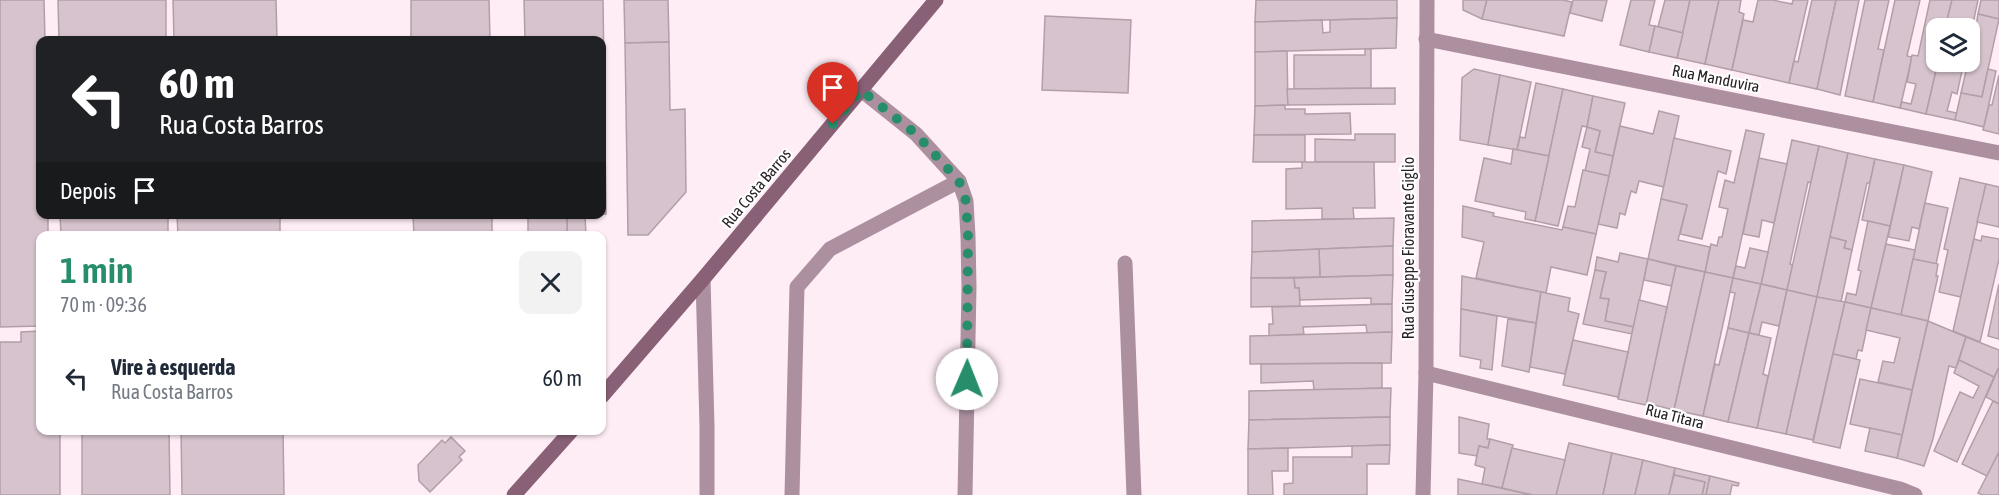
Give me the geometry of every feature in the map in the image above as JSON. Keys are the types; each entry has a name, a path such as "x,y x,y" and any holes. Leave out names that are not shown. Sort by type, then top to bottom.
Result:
{"main road":[{"name":"Rua Costa Barros","path":"606,391 936,0"},
{"path":"514,495 568,435"}],"street":[{"name":"Rua Giuseppe Fioravante Giglio","path":"1423,495 1426,373 1427,0"},
{"name":"Rua Manduvira","path":"1426,39 1999,153"},
{"path":"861,90 916,134 959,181 966,201 968,236 964,495"},
{"path":"792,495 797,286 830,249 959,181"},
{"path":"1125,263 1134,495"},
{"path":"703,279 707,495"},
{"name":"Rua Titara","path":"1426,373 1900,489 1915,495"}],"building":[{"path":"0,0 44,0 45,36 36,36 36,219 48,219 48,231 36,231 36,326 0,327"},
{"path":"58,0 166,0 166,36 59,36"},
{"path":"173,0 276,0 277,36 174,36"},
{"path":"411,0 489,0 490,36 411,36"},
{"path":"524,0 603,0 604,36 525,36"},
{"path":"624,0 668,0 669,42 625,43"},
{"path":"1256,0 1397,0 1397,18 1255,22"},
{"path":"1463,0 1487,0 1482,19 1463,10"},
{"path":"1487,0 1572,2 1564,36 1482,19"},
{"path":"1573,0 1607,0 1602,21 1570,13"},
{"path":"1631,0 1655,0 1649,25 1655,26 1649,52 1620,45"},
{"path":"1665,0 1690,0 1683,33 1658,27"},
{"path":"1690,0 1719,0 1705,64 1677,58"},
{"path":"1719,0 1741,0 1739,12 1744,14 1732,70 1705,64"},
{"path":"1758,0 1792,4 1793,0 1808,0 1789,83 1732,70 1743,20 1753,22"},
{"path":"1812,0 1836,0 1817,89 1789,83 1794,61 1798,62"},
{"path":"1836,0 1859,0 1840,95 1817,89"},
{"path":"1865,0 1889,0 1878,49 1884,50 1873,102 1845,96"},
{"path":"1895,0 1920,0 1907,56 1912,57 1900,108 1873,102"},
{"path":"1930,0 1952,0 1948,18 1926,18"},
{"path":"1952,0 1978,0 1974,18 1948,18"},
{"path":"1981,0 1999,0 1999,19 1978,14"},
{"path":"1978,14 1999,19 1982,97 1961,93 1966,72 1980,72 1980,18 1977,18"},
{"path":"1045,16 1131,20 1128,93 1042,90"},
{"path":"1397,18 1396,48 1255,52 1255,22 1322,20 1323,33 1330,32 1330,20"},
{"path":"1926,19 1926,72 1936,72 1926,114 1900,108 1902,102 1911,104 1916,84 1907,82 1912,55 1918,56"},
{"path":"1655,26 1683,33 1677,58 1649,52"},
{"path":"669,42 670,110 685,109 686,192 648,235 628,235 625,43"},
{"path":"1365,49 1371,49 1371,88 1294,89 1294,55 1365,55"},
{"path":"1287,51 1288,105 1255,106 1255,52"},
{"path":"1474,69 1500,75 1488,145 1460,140 1462,78"},
{"path":"1988,69 1996,71 1984,127 1955,120 1961,93 1982,97"},
{"path":"1936,72 1962,72 1957,94 1952,92 1947,111 1957,113 1955,120 1926,114"},
{"path":"1500,75 1531,82 1517,150 1488,145"},
{"path":"1999,75 1999,134 1983,130"},
{"path":"1536,83 1563,89 1549,156 1517,150 1520,137 1525,138"},
{"path":"1395,88 1395,104 1288,105 1287,89"},
{"path":"1563,89 1593,96 1587,127 1582,126 1558,226 1535,221"},
{"path":"1593,96 1625,103 1613,156 1595,152 1600,131 1587,127"},
{"path":"1285,105 1285,109 1305,109 1305,114 1350,113 1351,134 1254,135 1255,106"},
{"path":"1659,111 1679,116 1664,187 1639,181 1636,193 1631,191 1625,215 1620,213 1617,228 1598,224 1620,126 1653,134"},
{"path":"1587,127 1600,131 1595,152 1613,156 1609,176 1585,171 1590,149 1582,147"},
{"path":"1746,130 1764,134 1733,278 1705,272 1711,244 1717,246 1719,237 1722,237 1728,209 1719,207 1725,180 1734,183"},
{"path":"1355,134 1395,134 1395,162 1315,162 1315,139 1355,140"},
{"path":"1254,135 1305,135 1305,162 1253,162"},
{"path":"1674,138 1731,151 1726,174 1718,171 1702,239 1680,234 1687,205 1661,199"},
{"path":"1792,140 1819,146 1811,183 1808,182 1790,264 1793,265 1787,290 1761,284"},
{"path":"1819,146 1848,153 1817,297 1787,290"},
{"path":"1513,149 1549,156 1535,221 1525,219 1526,212 1475,201 1484,158 1511,164"},
{"path":"1848,153 1875,159 1870,183 1867,183 1852,250 1844,248 1846,241 1830,237"},
{"path":"1759,158 1787,164 1774,223 1762,220 1759,237 1743,234"},
{"path":"1875,159 1904,165 1890,226 1862,220"},
{"path":"1302,162 1374,162 1375,208 1353,208 1354,219 1322,219 1322,208 1286,209 1286,169 1302,168"},
{"path":"1904,165 1932,172 1919,229 1912,227 1909,241 1888,237"},
{"path":"1583,170 1609,176 1596,234 1563,227 1568,206 1575,207"},
{"path":"1960,178 1986,184 1961,297 1939,292 1948,250 1944,249"},
{"path":"1986,184 1999,187 1999,227 1977,222"},
{"path":"1661,199 1687,205 1678,240 1710,247 1705,272 1648,259"},
{"path":"1925,203 1948,208 1936,264 1913,259"},
{"path":"1463,206 1494,213 1493,216 1562,230 1563,227 1596,234 1587,275 1551,267 1546,293 1476,278 1484,242 1462,237"},
{"path":"1394,218 1393,246 1252,252 1252,221"},
{"path":"60,219 168,219 168,231 61,231"},
{"path":"177,219 280,219 280,231 178,231"},
{"path":"413,219 492,219 492,231 414,231"},
{"path":"528,219 567,219 567,231 528,231"},
{"path":"567,219 585,219 586,231 567,231"},
{"path":"1868,221 1890,226 1871,308 1845,302 1847,293 1856,295 1861,271 1858,270"},
{"path":"1982,236 1999,239 1999,259 1980,342 1953,331 1974,239 1981,241"},
{"path":"1830,237 1846,241 1844,248 1852,250 1841,302 1817,297"},
{"path":"1886,244 1915,250 1901,315 1871,308"},
{"path":"1393,246 1393,275 1320,277 1319,249"},
{"path":"1750,248 1768,252 1761,284 1733,278 1736,266 1745,268"},
{"path":"1319,249 1320,277 1251,278 1252,252"},
{"path":"1620,253 1648,259 1634,327 1605,321 1609,299 1600,298 1606,272 1595,270 1597,257 1618,262"},
{"path":"1648,259 1676,266 1672,286 1644,280"},
{"path":"1913,259 1938,264 1936,276 1938,276 1928,321 1901,315"},
{"path":"1676,266 1705,272 1674,410 1646,403"},
{"path":"1595,270 1606,272 1600,298 1609,299 1605,321 1634,327 1632,334 1583,324"},
{"path":"1705,272 1733,278 1703,416 1674,410"},
{"path":"1393,275 1392,304 1371,304 1371,298 1300,300 1299,288 1295,288 1294,278"},
{"path":"1462,276 1541,292 1536,323 1461,309"},
{"path":"1251,278 1294,278 1295,288 1299,288 1300,306 1251,307"},
{"path":"1733,278 1761,284 1749,333 1728,328 1735,293 1730,292"},
{"path":"1761,284 1787,290 1779,326 1762,322 1759,335 1749,333"},
{"path":"1999,284 1999,339 1988,336"},
{"path":"1787,290 1817,297 1786,434 1757,428"},
{"path":"1541,292 1570,298 1568,311 1579,314 1565,374 1530,367"},
{"path":"1817,297 1845,302 1813,440 1786,434"},
{"path":"1639,300 1667,307 1646,405 1618,399"},
{"path":"1845,302 1871,308 1862,351 1858,350 1856,359 1833,354"},
{"path":"1392,304 1392,332 1367,333 1366,325 1303,327 1304,334 1269,336 1269,324 1273,324 1272,307"},
{"path":"1871,308 1928,321 1912,390 1878,382 1883,361 1894,363 1900,338 1866,330"},
{"path":"1461,309 1497,316 1492,370 1480,368 1481,360 1460,356"},
{"path":"1508,319 1536,323 1529,372 1502,366"},
{"path":"1928,321 1966,337 1956,368 1949,366 1933,439 1924,466 1897,458"},
{"path":"1728,328 1749,333 1728,422 1703,416 1715,364 1719,365"},
{"path":"36,331 36,435 60,435 60,495 0,495 0,342 21,342 21,332"},
{"path":"1392,332 1391,363 1250,364 1250,336"},
{"path":"1749,333 1771,338 1763,374 1768,376 1757,428 1728,422"},
{"path":"1966,337 1999,350 1999,367 1994,377 1959,360"},
{"path":"1573,340 1628,352 1618,397 1563,385"},
{"path":"1833,354 1860,360 1840,448 1813,442"},
{"path":"1959,360 1994,377 1957,462 1934,451 1960,392 1973,398 1979,386 1954,373"},
{"path":"1382,363 1382,388 1314,390 1313,381 1261,383 1261,364"},
{"path":"1999,367 1999,404 1986,397"},
{"path":"1860,379 1912,390 1902,435 1850,424"},
{"path":"1391,388 1390,417 1249,420 1249,391"},
{"path":"1993,401 1999,404 1999,452 1987,476 1962,464"},
{"path":"1390,417 1390,445 1248,449 1249,420"},
{"path":"1459,417 1489,424 1488,448 1479,446 1477,456 1459,453"},
{"path":"1870,428 1902,435 1897,458 1865,451"},
{"path":"82,435 169,435 170,495 82,495"},
{"path":"181,435 283,435 284,495 182,495"},
{"path":"451,437 465,451 459,457 462,460 430,492 419,481 418,465 442,440 445,443"},
{"path":"1490,439 1513,445 1502,488 1482,484 1485,468 1475,465 1479,446 1488,448"},
{"path":"1569,443 1612,453 1603,495 1556,495"},
{"path":"1390,445 1389,464 1367,464 1367,495 1284,495 1284,484 1293,483 1293,457 1352,457 1352,446"},
{"path":"1288,448 1288,471 1272,471 1273,495 1248,495 1248,449"},
{"path":"1512,448 1565,460 1556,495 1533,495 1502,488"},
{"path":"1999,452 1999,495 1978,493"},
{"path":"1612,453 1643,460 1635,495 1603,495"},
{"path":"1643,460 1675,468 1669,495 1635,495"},
{"path":"1675,468 1710,476 1706,495 1702,495 1705,482 1674,475"},
{"path":"1674,475 1705,482 1702,495 1669,495"},
{"path":"1710,476 1739,483 1738,486 1732,485 1730,495 1706,495"},
{"path":"1458,479 1482,484 1532,495 1458,495"}],"route":[{"path":"833,124 861,90 916,134 959,181 966,201 968,236 967,379"}]}
